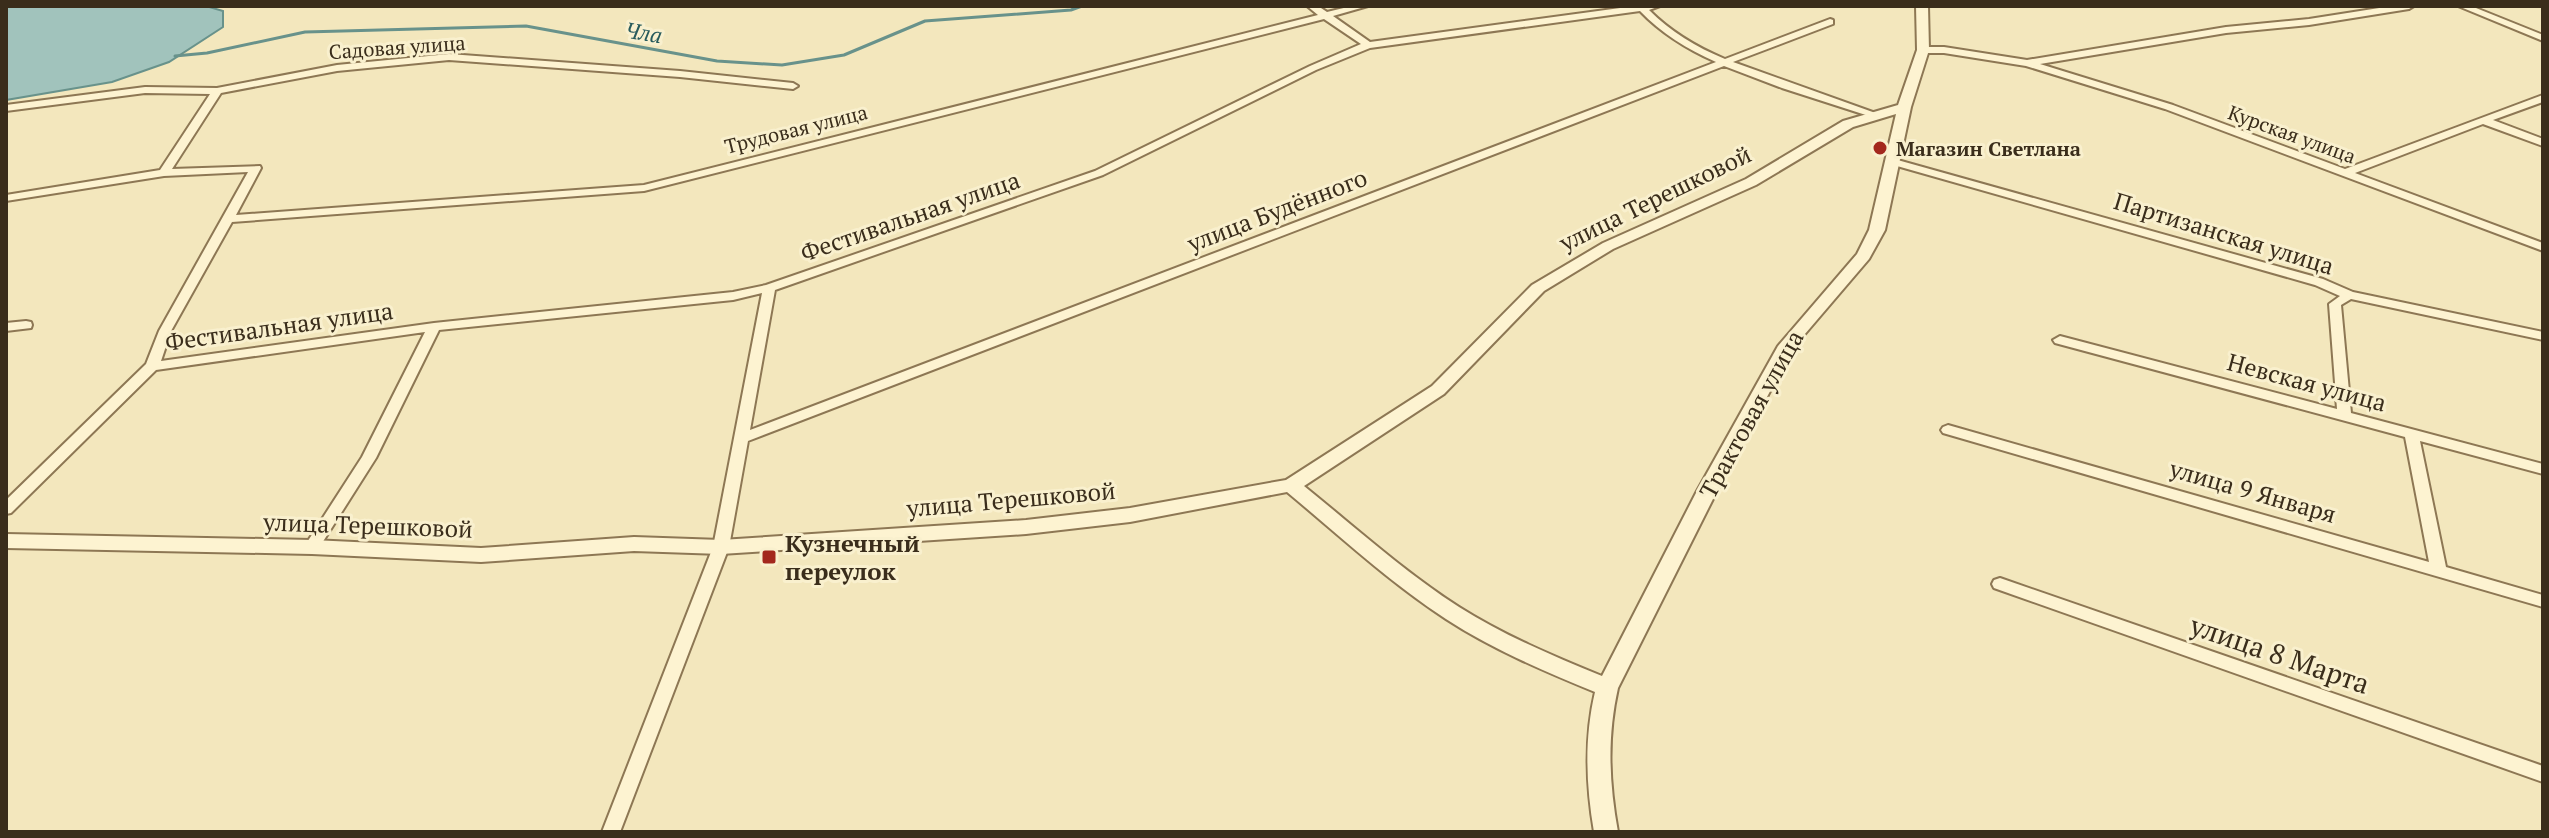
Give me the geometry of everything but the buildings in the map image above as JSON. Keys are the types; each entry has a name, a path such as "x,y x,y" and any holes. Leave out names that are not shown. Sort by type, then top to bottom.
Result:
{"street":[{"path":"1312,6 1368,45"},
{"name":"Трудовая улица","path":"227,219 644,188 1363,6"},
{"name":"Трактовая улица","path":"1606,832 1597,766 1597,741 1598,720 1607,688 1707,491 1786,346 1864,256 1877,230 1904,107 1923,50 1922,6"},
{"path":"1923,50 1944,50 2027,63 2226,30 2309,22 2409,6"},
{"path":"2463,6 2543,38"},
{"path":"1648,7 1669,34 1725,62 1876,115"},
{"name":"Фестивальная улица","path":"152,366 434,327 617,311 733,296 769,288 1099,173 1313,68 1368,45 1648,7"},
{"name":"улица Будённого","path":"740,439 1830,22"},
{"name":"Садовая улица","path":"6,108 145,90 217,91 337,68 449,57 680,74 793,86"},
{"name":"Курская улица","path":"2027,63 2169,107 2543,247"},
{"path":"164,173 217,91"},
{"path":"2344,173 2543,98"},
{"name":"улица Терешковой","path":"6,541 312,547 481,555 634,544 721,547 1026,527 1139,514 1291,485 1438,390 1538,288 1608,246 1751,182 1848,124 1904,107"},
{"path":"2482,120 2543,143"},
{"name":"Партизанская улица","path":"1894,162 2319,282 2349,295 2543,336"},
{"path":"6,198 164,173 256,168 165,331 152,366 6,509"},
{"path":"611,832 721,547 769,288"},
{"path":"2344,414 2335,304 2349,295"},
{"path":"6,327 26,325"},
{"path":"312,547 369,458 434,327"},
{"name":"Невская улица","path":"2060,340 2543,469"},
{"name":"улица 9 Января","path":"1948,430 2438,568 2543,601"},
{"path":"2411,433 2438,568"},
{"path":"1291,485 1426,596 1455,615 1515,648 1607,688"},
{"name":"улица 8 Марта","path":"2000,584 2543,774"}],"water":[{"path":"6,6 206,6 223,11 223,27 169,62 112,82 6,100"}],"waterway":[{"name":"Чла","path":"175,56 207,53 305,32 526,26 717,61 782,65 844,55 925,21 1071,10 1082,6"}],"place":[{"name":"Магазин Светлана","path":"1880,148"},
{"name":"Кузнечный переулок","path":"769,557"}]}
